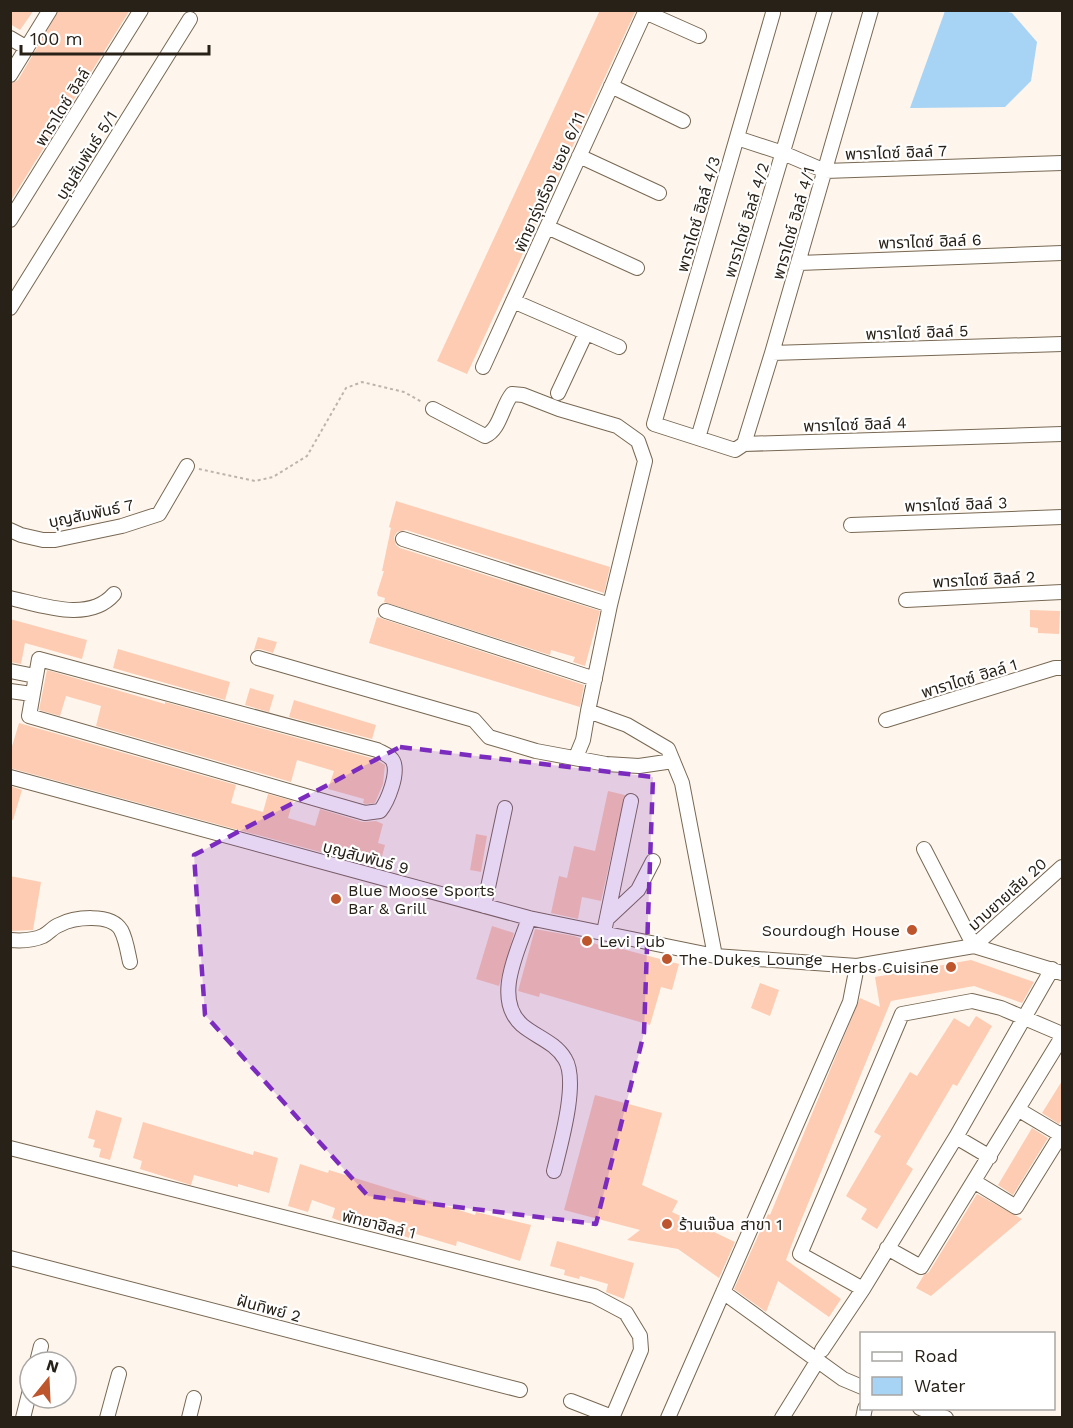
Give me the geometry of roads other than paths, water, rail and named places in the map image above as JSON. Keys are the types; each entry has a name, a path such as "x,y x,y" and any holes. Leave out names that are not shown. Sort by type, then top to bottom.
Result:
{"street":[{"path":"10,75 50,10"},
{"name":"พาราไดซ์ ฮิลล์","path":"10,220 141,10"},
{"name":"พาราไดซ์ ฮิลล์ 4/2","path":"698,438 825,10"},
{"name":"พาราไดซ์ ฮิลล์ 4/1","path":"744,444 799,263 871,10"},
{"path":"645,11 699,36"},
{"name":"พัทยารุ่งเรือง ซอย 6/11","path":"483,367 645,11"},
{"name":"พาราไดซ์ ฮิลล์ 4/3","path":"654,424 773,12"},
{"name":"บุญสัมพันธ์ 5/1","path":"10,308 190,19"},
{"path":"10,38 27,48"},
{"path":"611,86 683,121"},
{"name":"พาราไดซ์ ฮิลล์ 7","path":"737,138 783,153 825,171 1062,163"},
{"path":"579,156 659,193"},
{"path":"547,227 637,268"},
{"name":"พาราไดซ์ ฮิลล์ 6","path":"799,263 1062,253"},
{"path":"513,301 619,347"},
{"path":"558,393 586,333"},
{"name":"พาราไดซ์ ฮิลล์ 5","path":"772,353 1062,344"},
{"path":"434,409 485,436 495,429 505,402 512,394 523,395 559,409 617,426 638,441 645,461 610,604 583,740 576,757"},
{"name":"พาราไดซ์ ฮิลล์ 4","path":"654,424 735,450 744,444 1062,434"},
{"name":"บุญสัมพันธ์ 7","path":"10,530 43,540 55,540 122,526 159,514 187,466"},
{"name":"พาราไดซ์ ฮิลล์ 3","path":"850,525 1062,517"},
{"path":"403,538 610,604"},
{"name":"พาราไดซ์ ฮิลล์ 2","path":"906,600 1062,592"},
{"path":"10,598 63,609 85,609 104,603 114,594"},
{"path":"386,611 595,679"},
{"path":"258,658 474,720 489,737 536,752 576,757 606,764 639,766 673,761"},
{"path":"39,659 377,750 389,756 393,761 395,771 390,793 380,811 365,813 347,809 29,716 32,694 39,659"},
{"name":"พาราไดซ์ ฮิลล์ 1","path":"886,720 1055,668 1062,668"},
{"path":"10,671 35,676"},
{"path":"10,691 32,694"},
{"path":"588,711 627,725 668,749 682,783 715,956"},
{"name":"บุญสัมพันธ์ 9","path":"10,777 529,918 606,925 715,956 857,966 974,946"},
{"path":"606,925 631,801"},
{"path":"484,906 505,808"},
{"path":"782,1418 956,1137 1024,1017 1057,971 974,946 924,849"},
{"path":"606,925 638,890 653,861"},
{"name":"มาบยายเลีย 20","path":"974,946 1057,881 1062,867"},
{"path":"529,918 509,979 509,1005 523,1025 551,1044 566,1060 570,1084 567,1114 554,1171"},
{"path":"10,940 18,941 45,936 58,925 75,920 107,920 122,931 130,962"},
{"path":"668,1418 850,1002 857,966"},
{"path":"863,1289 800,1254 903,1014 972,1001 1001,1008 1062,1035 975,1182 921,1267 887,1248"},
{"path":"975,1182 1016,1207 1062,1134 1018,1110"},
{"path":"956,1137 990,1157"},
{"name":"พัทยาฮิลล์ 1","path":"10,1148 594,1296 626,1313 640,1336 641,1350 612,1417"},
{"name":"ฝันทิพย์ 2","path":"10,1258 520,1390"},
{"path":"723,1292 820,1355 843,1379 860,1387"},
{"path":"40,1350 41,1346"},
{"path":"107,1418 119,1374"},
{"path":"189,1418 194,1398"},
{"path":"571,1401 612,1417"},
{"path":"925,1410 946,1418"}],"water":[{"path":"945,11 1012,13 1037,42 1031,81 1005,107 910,108"}],"place":[{"name":"Blue Moose Sports Bar & Grill","path":"336,899"},
{"name":"Sourdough House","path":"912,930"},
{"name":"Levi Pub","path":"587,941"},
{"name":"The Dukes Lounge","path":"667,959"},
{"name":"Herbs Cuisine","path":"951,967"},
{"name":"ร้านเจ๊บล สาขา 1","path":"667,1224"}]}
